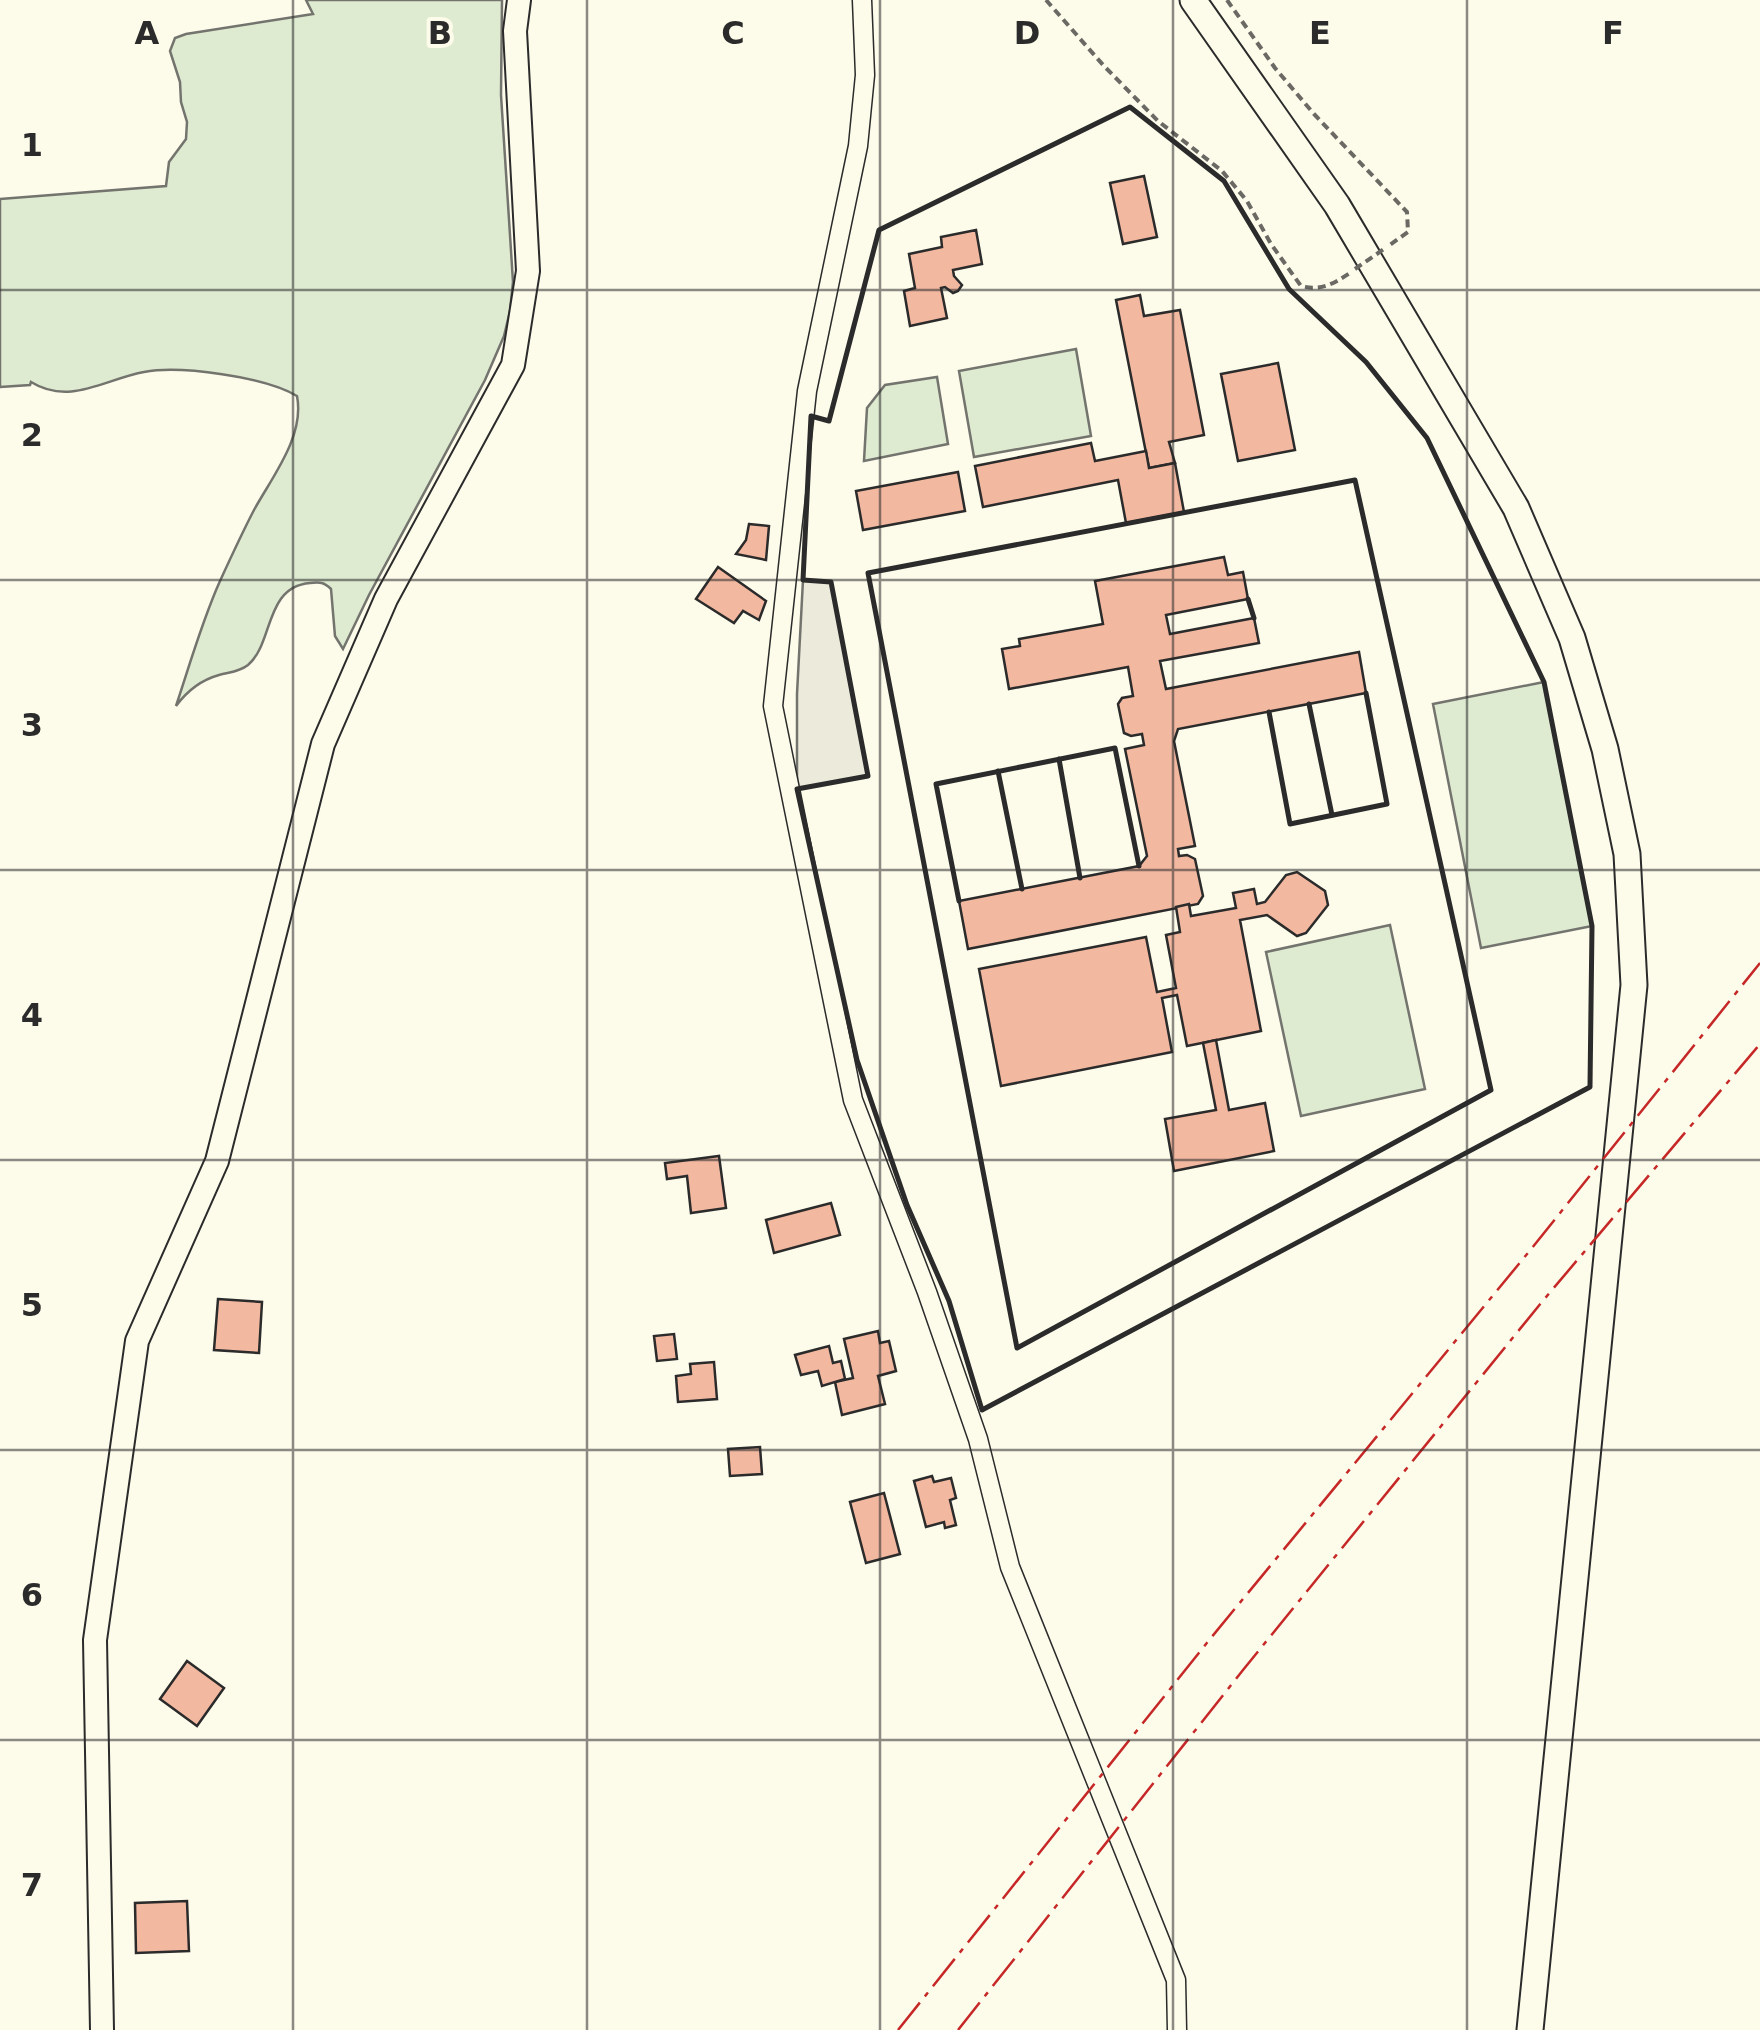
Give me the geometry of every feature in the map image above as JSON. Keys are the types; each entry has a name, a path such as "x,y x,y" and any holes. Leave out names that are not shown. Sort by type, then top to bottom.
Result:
{"main road":[{"path":"1193,0 1337,205 1516,508 1572,638 1606,749 1627,854 1634,985 1530,2030"}],"street":[{"path":"102,2030 95,1640 137,1341 217,1161 323,744 386,600 513,365 528,272 515,31 519,0"},
{"path":"862,0 865,75 858,146 807,391 773,706 853,1100 978,1439 1010,1567 1176,1980 1177,2030"}],"path":[{"path":"1046,0 1158,121 1222,170 1246,200 1300,286 1315,290 1339,280 1408,232 1407,212 1314,114 1275,68 1227,0"}],"green space":[{"path":"306,0 502,0 501,95 513,282 510,311 485,380 343,649 335,636 331,589 319,583 295,587 277,605 262,643 248,665 200,683 176,706 220,581 292,441 297,396 244,378 179,370 144,372 74,391 45,389 31,382 0,387 0,199 166,186 169,162 186,139 180,82 170,51 175,38 313,14"},
{"path":"1076,349 1091,436 974,457 959,371"},
{"path":"937,377 948,444 864,461 867,408 885,385"},
{"path":"1544,682 1592,926 1481,948 1433,704"},
{"path":"1390,925 1425,1089 1301,1116 1266,952"}],"shaded area":[{"path":"803,580 831,582 868,776 797,789 797,694"}],"building":[{"path":"1144,176 1157,237 1123,244 1110,183"},
{"path":"976,230 982,264 953,270 962,285 958,291 941,288 947,318 910,326 904,291 915,288 909,254 942,247 941,237"},
{"path":"1140,295 1144,316 1180,310 1204,435 1169,442 1175,463 1149,468 1116,300"},
{"path":"1278,363 1295,450 1238,461 1221,374"},
{"path":"1091,443 1095,461 1146,451 1149,468 1175,463 1184,512 1126,523 1118,480 983,507 975,466"},
{"path":"958,472 965,511 863,530 856,491"},
{"path":"749,524 769,526 766,560 736,554 746,540"},
{"path":"1224,557 1228,575 1243,572 1248,599 1166,615 1170,634 1254,618 1259,643 1160,661 1166,689 1359,652 1366,693 1178,729 1174,741 1195,846 1178,849 1179,856 1195,859 1203,896 1198,904 968,949 959,901 1139,866 1147,856 1125,749 1144,745 1142,734 1124,733 1118,704 1122,698 1133,696 1128,667 1009,689 1002,649 1020,646 1019,639 1103,624 1095,581"},
{"path":"718,567 766,601 759,620 743,611 734,623 696,599"},
{"path":"1297,872 1325,891 1328,905 1306,933 1297,936 1267,915 1240,920 1261,1031 1187,1046 1177,995 1162,998 1172,1052 1001,1086 979,969 1146,937 1157,992 1176,988 1166,935 1180,932 1176,907 1189,904 1191,916 1236,908 1233,893 1254,889 1257,904 1265,902 1286,875"},
{"path":"1216,1040 1229,1110 1265,1103 1274,1151 1174,1171 1165,1119 1216,1110 1203,1043"},
{"path":"719,1156 726,1208 691,1213 687,1176 667,1179 665,1163"},
{"path":"831,1203 840,1235 774,1253 766,1220"},
{"path":"218,1299 262,1302 259,1353 214,1350"},
{"path":"878,1331 880,1343 889,1341 896,1371 878,1376 885,1404 842,1415 835,1382 853,1378 844,1339"},
{"path":"674,1334 677,1359 657,1361 654,1336"},
{"path":"829,1346 833,1363 841,1361 845,1379 822,1386 818,1371 801,1375 795,1355"},
{"path":"714,1362 717,1399 678,1402 676,1376 691,1374 690,1364"},
{"path":"760,1447 762,1474 730,1476 728,1449"},
{"path":"932,1476 934,1482 951,1478 956,1498 950,1500 956,1525 945,1528 944,1522 926,1527 914,1481"},
{"path":"884,1493 900,1554 866,1563 850,1502"},
{"path":"187,1661 224,1688 197,1726 160,1699"},
{"path":"187,1901 189,1951 136,1953 135,1903"}],"wall":[{"path":"1130,107 1224,181 1289,289 1366,362 1427,438 1544,682 1592,926 1590,1087 982,1410 949,1301 907,1205 857,1060 797,789 868,776 831,582 803,580 811,416 829,421 879,230 1130,107"},
{"path":"1355,480 1491,1090 1017,1348 868,573 1355,480"},
{"path":"1248,599 1254,618"},
{"path":"1269,712 1290,824 1387,804 1366,693"},
{"path":"1309,704 1332,815"},
{"path":"959,901 936,784 1115,748 1139,866"},
{"path":"1059,759 1080,878"},
{"path":"998,771 1022,889"}],"power":[{"path":"898,2030 1210,1639 1532,1248 1760,963"},
{"path":"958,2030 1541,1303 1760,1044"}]}
